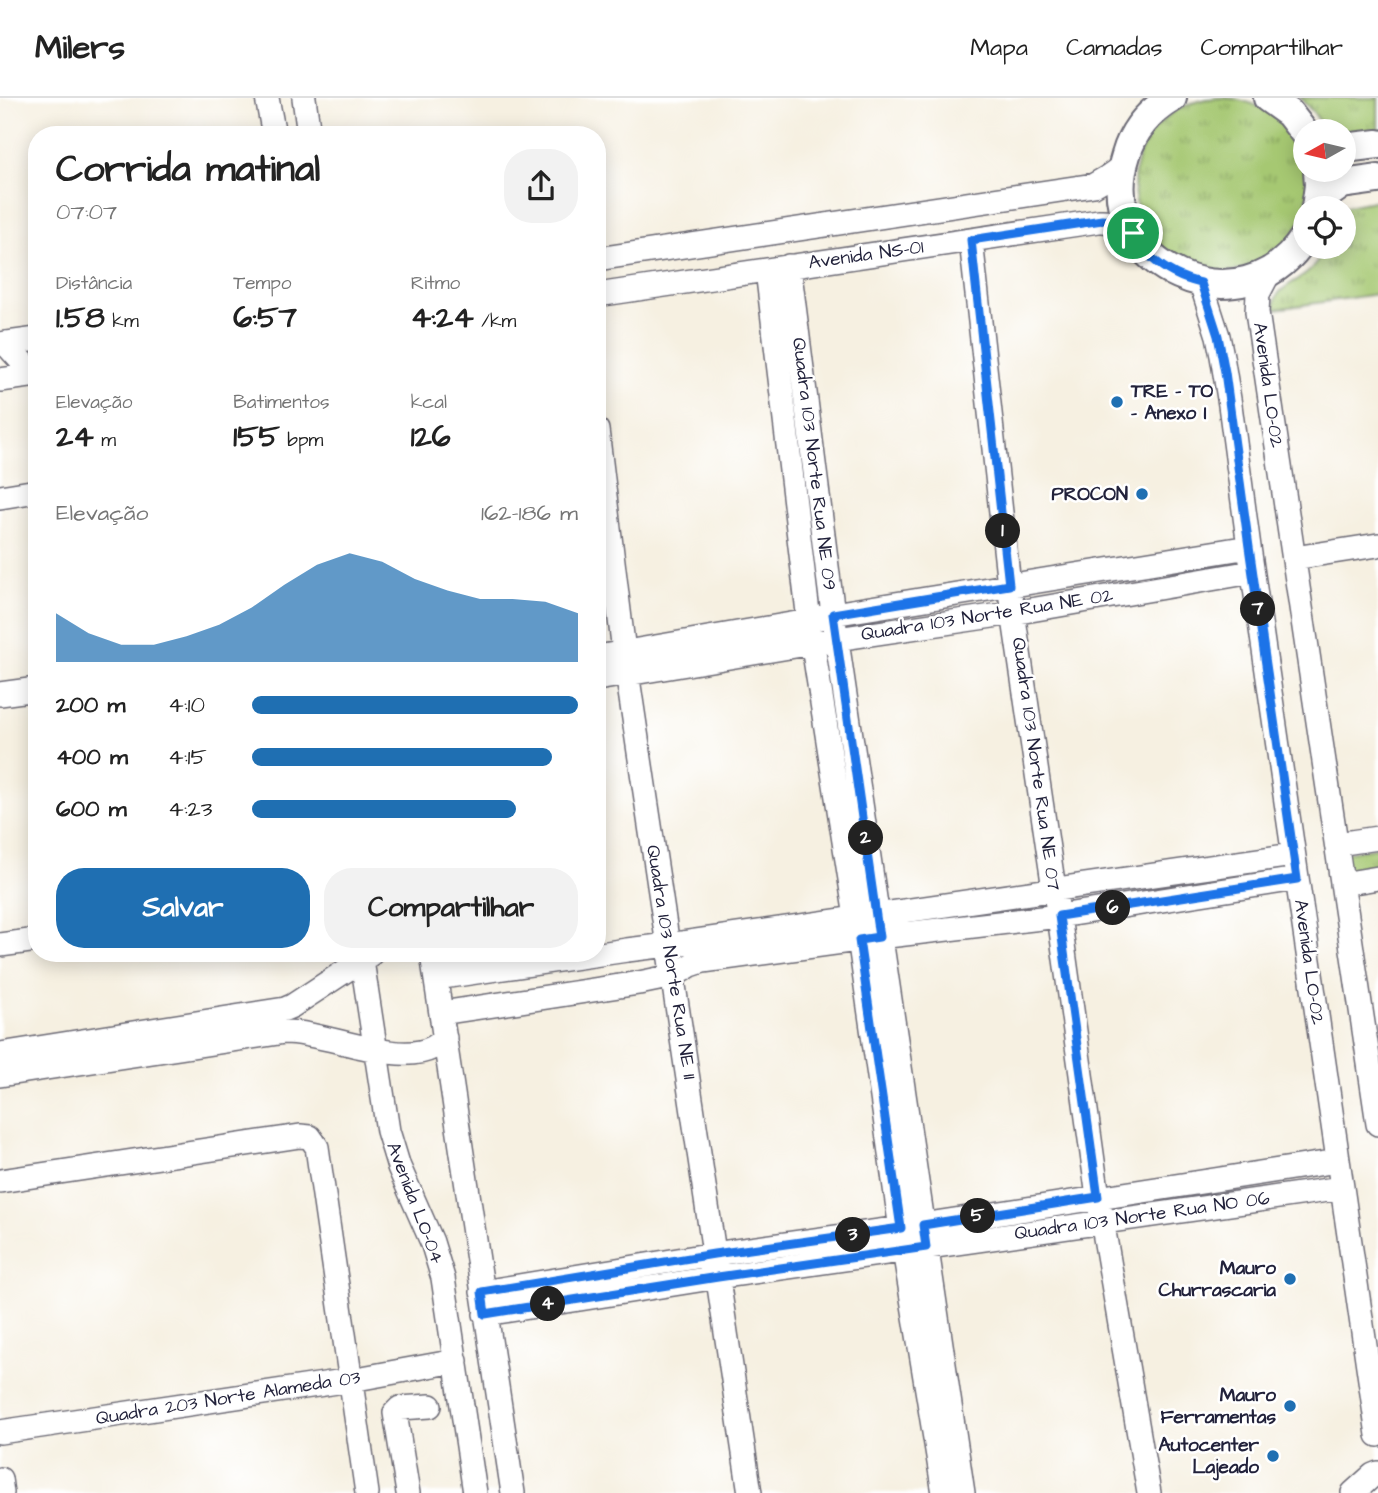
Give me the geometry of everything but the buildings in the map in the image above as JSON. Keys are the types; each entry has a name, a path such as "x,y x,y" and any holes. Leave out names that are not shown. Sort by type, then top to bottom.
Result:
{"main road":[{"name":"Avenida NS-01","path":"1172,98 1152,112 1139,127 1128,147 1123,166 1121,179 1125,215 1144,249 1163,267 1180,276 1217,285 1236,284 1256,278 1270,271 1293,253"},
{"path":"1268,98 1294,119"},
{"path":"1356,147 1378,144"},
{"path":"1328,196 1342,184 1378,179"}],"street":[{"path":"267,98 272,126"},
{"path":"304,98 308,126"},
{"name":"Avenida NS-01","path":"606,258 1094,185 1123,166"},
{"name":"Avenida NS-01","path":"606,294 1102,220 1120,225 1133,233"},
{"name":"Quadra 103 Norte Rua NE 07","path":"971,240 1009,585 1102,1223 1149,1493"},
{"name":"Quadra 103 Norte Rua NE 09","path":"778,268 837,639 868,927 914,1237 944,1493"},
{"name":"Quadra 103 Norte Rua NE 09","path":"778,268 811,632 868,927"},
{"name":"Avenida LO-02","path":"1270,271 1259,291 1257,308 1378,1124"},
{"name":"Avenida LO-02","path":"1201,283 1218,336 1230,405 1378,1436"},
{"path":"3,344 28,340"},
{"path":"3,344 28,368"},
{"path":"0,380 28,376"},
{"path":"0,497 28,492"},
{"name":"Quadra 103 Norte Rua NE 11","path":"606,503 626,664 750,1493"},
{"path":"1294,558 1378,545"},
{"name":"Quadra 103 Norte Rua NE 02","path":"811,632 833,614 1249,547"},
{"name":"Quadra 103 Norte Rua NE 02","path":"606,674 626,664 811,632 837,639 1013,613 1252,572"},
{"name":"Quadra 103 Norte Rua NE 02","path":"606,659 626,664"},
{"path":"0,694 28,689"},
{"path":"1336,844 1378,838"},
{"path":"441,1013 639,983 673,976 703,961 1054,889 1293,855"},
{"path":"1342,884 1378,878"},
{"path":"606,951 868,927 1059,916 1297,879"},
{"path":"0,946 28,941"},
{"path":"0,1054 285,1009 356,962"},
{"name":"Avenida LO-04","path":"366,962 375,1049 388,1131 397,1162 439,1262 475,1493"},
{"name":"Avenida LO-04","path":"430,962 445,1038 513,1493"},
{"path":"0,1075 285,1032 399,1053 431,1049 445,1038"},
{"path":"0,1181 286,1138 307,1136 313,1141 317,1147 367,1493"},
{"name":"Quadra 103 Norte Rua NO 06","path":"484,1303 718,1277 1098,1197 1338,1161"},
{"name":"Quadra 103 Norte Rua NO 06","path":"484,1303 714,1254 1102,1223 1342,1188"},
{"name":"Quadra 103 Norte Rua NE 09","path":"914,1237 963,1493"},
{"name":"Quadra 203 Norte Alameda 03","path":"0,1432 456,1362"},
{"path":"408,1493 395,1413 400,1408 430,1406"},
{"path":"1353,1493 1376,1469"},
{"path":"0,1479 2,1493"}],"green space":[{"path":"1300,98 1378,98 1378,131 1356,134 1356,119 1318,119"},
{"path":"1204,99 1238,99 1270,112 1293,135 1293,182 1308,182 1307,196 1293,196 1293,235 1270,258 1238,271 1204,271 1172,258 1148,234 1135,202 1135,168 1148,136 1172,112"},
{"path":"1378,200 1378,294 1275,309 1280,292 1301,278 1319,259 1356,259 1356,204"},
{"path":"1378,847 1378,867 1344,871 1341,853"}],"place":[{"name":"TRE - TO - Anexo I","path":"1117,402"},
{"name":"PROCON","path":"1142,494"},
{"name":"Mauro Churrascaria","path":"1290,1279"},
{"name":"Mauro Ferramentas","path":"1290,1406"},
{"name":"Autocenter Lajeado","path":"1273,1456"}],"route":[{"path":"1102,220 1120,225 1133,233 1144,249 1163,267 1186,279 1201,283 1218,336 1297,879 1059,916 1098,1197 923,1225 926,1247 485,1314 482,1292 714,1254 901,1228 859,940 879,937 833,614 1009,585 971,240 1102,220"}]}
